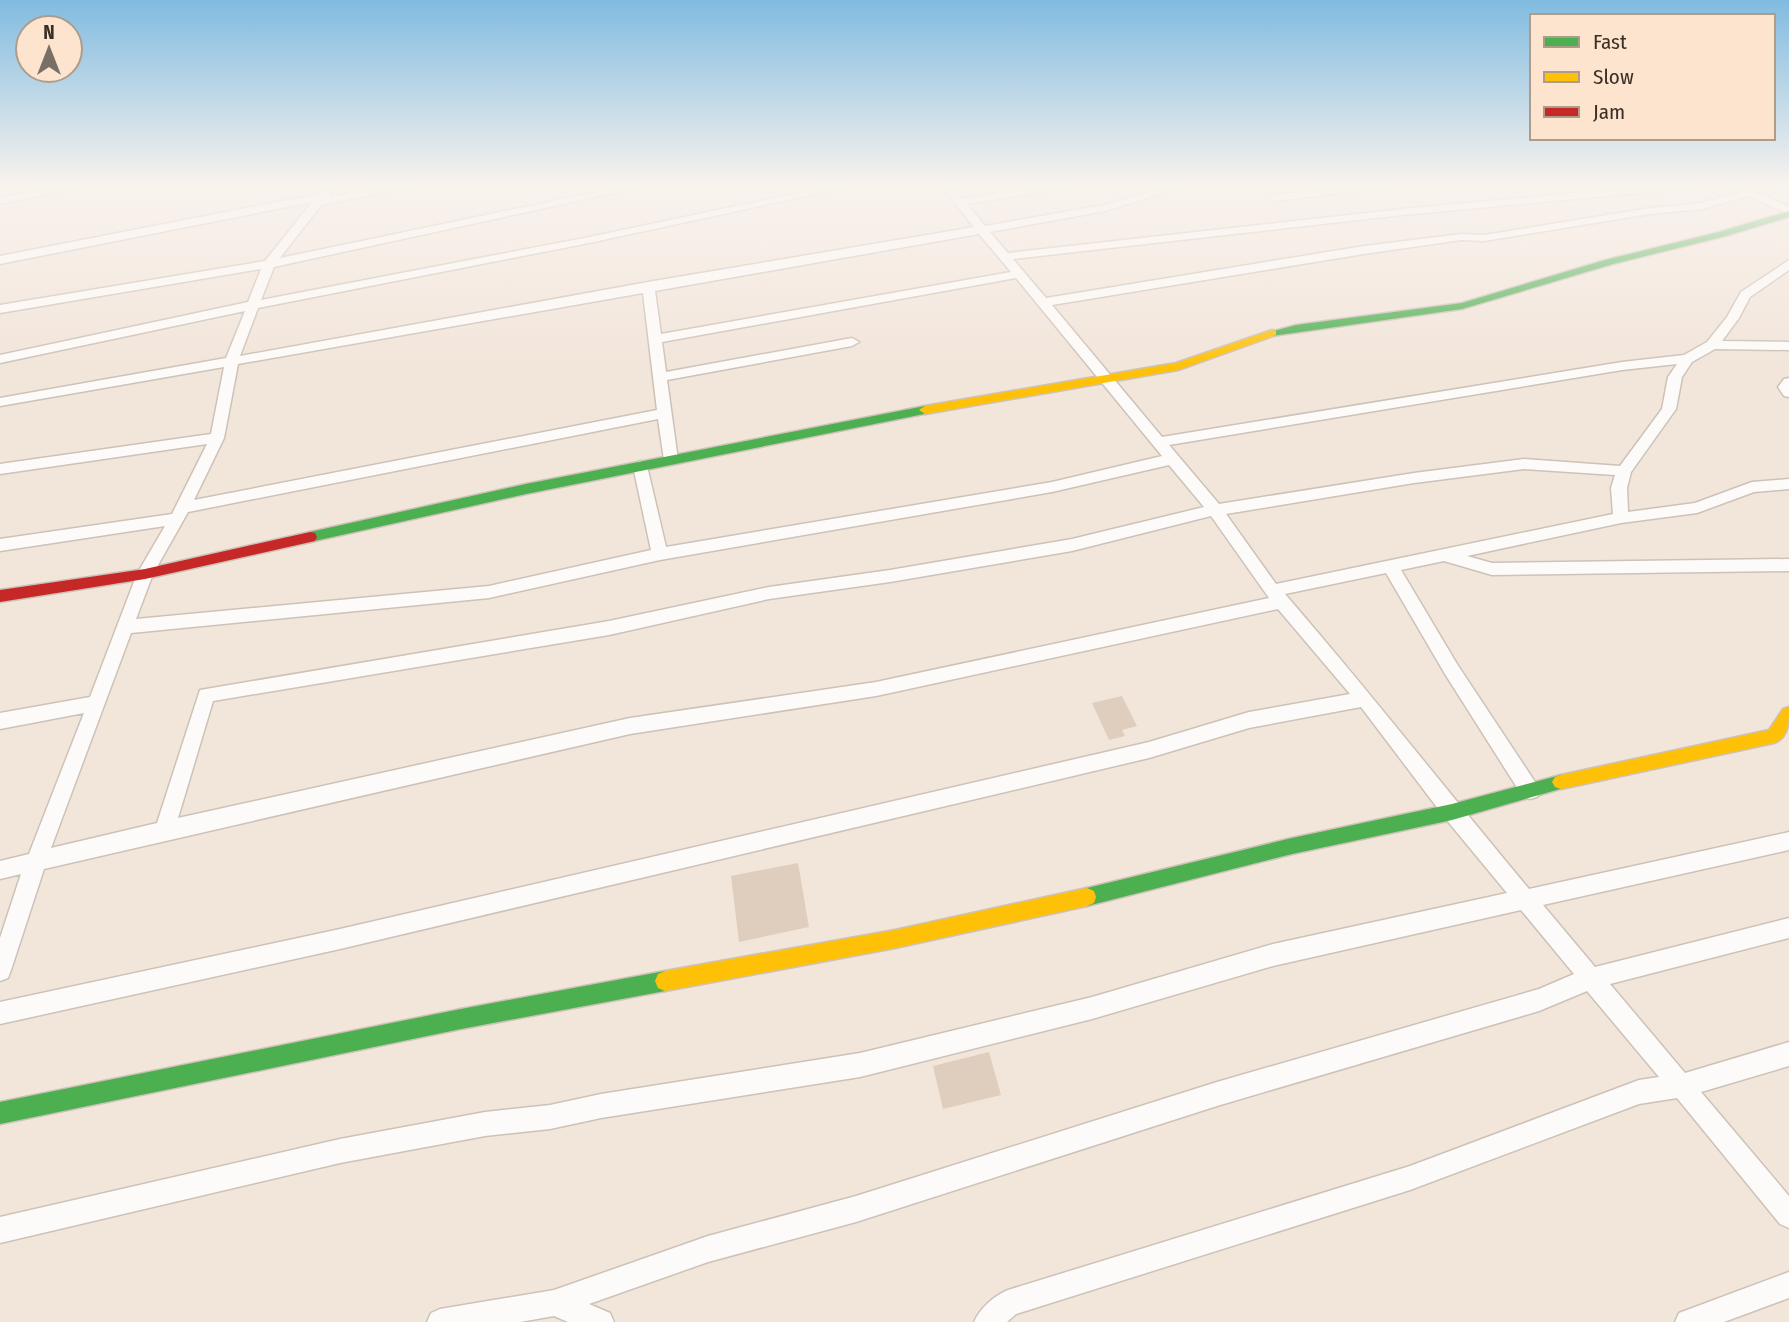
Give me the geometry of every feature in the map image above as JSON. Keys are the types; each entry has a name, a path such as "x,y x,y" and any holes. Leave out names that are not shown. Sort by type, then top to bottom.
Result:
{"street":[{"path":"0,260 66,247"},
{"path":"0,970 34,864 98,703 145,574 180,513 217,438 232,359 269,264 282,247"},
{"path":"0,309 269,264 352,247"},
{"path":"0,359 253,305 554,247"},
{"path":"0,402 232,359 882,247"},
{"path":"996,247 1215,510 1277,596 1365,699 1452,812 1789,1215"},
{"path":"1004,257 1095,247"},
{"path":"1041,303 1389,247"},
{"path":"0,596 145,574 640,466 1178,366 1263,335 1314,323 1412,314 1462,306 1597,265 1671,247"},
{"path":"1158,442 1622,366 1687,359 1712,345 1733,318 1745,295 1789,264"},
{"path":"655,340 1018,274"},
{"path":"648,286 671,460"},
{"path":"660,377 852,342"},
{"path":"1712,345 1789,346"},
{"path":"1621,518 1619,488 1623,471 1669,409 1675,377 1687,359"},
{"path":"1789,382 1785,387 1789,393"},
{"path":"0,545 180,513 664,413"},
{"path":"0,469 217,438"},
{"path":"126,627 489,592 660,554 1052,487 1172,459"},
{"path":"165,830 206,695 609,628 769,593 890,576 1072,545 1215,510 1415,478 1524,464 1623,471"},
{"path":"640,466 660,554"},
{"path":"0,870 34,864 165,830 630,726 876,689 1277,596 1390,565 1621,518 1697,508 1752,486 1789,484"},
{"path":"1444,555 1492,569 1789,565"},
{"path":"1390,565 1451,669 1530,791"},
{"path":"0,1013 340,939 1149,750 1249,720 1365,699"},
{"path":"0,721 98,703"},
{"path":"0,1113 461,1019 895,939 1121,889 1292,846 1452,812 1530,791 1774,736 1789,714"},
{"path":"0,1230 340,1151 485,1124 550,1117 601,1106 860,1065 1092,1008 1273,955 1672,865 1789,842"},
{"path":"440,1322 554,1303 708,1249 856,1209 1217,1094 1539,1000 1589,979 1789,928"},
{"path":"987,1322 1008,1303 1410,1178 1639,1092 1682,1086 1789,1054"},
{"path":"1689,1322 1789,1285"},
{"path":"554,1303 601,1322"}],"building":[{"path":"1122,696 1137,726 1122,730 1125,736 1109,740 1092,703"},
{"path":"798,863 809,927 739,942 731,876"},
{"path":"989,1052 1001,1095 943,1109 933,1066"}],"traffic: fast":[{"path":"1272,333 1320,324 1462,306 1609,262 1671,247"},
{"path":"310,537 526,489 925,410"},
{"path":"1087,897 1292,846 1452,812 1561,782"},
{"path":"0,1113 461,1019 665,981"}],"traffic: slow":[{"path":"925,410 1178,366 1272,333"},
{"path":"1561,782 1774,736 1789,714"},
{"path":"665,981 895,939 1087,897"}],"traffic: jam":[{"path":"0,596 145,574 310,537"}]}
